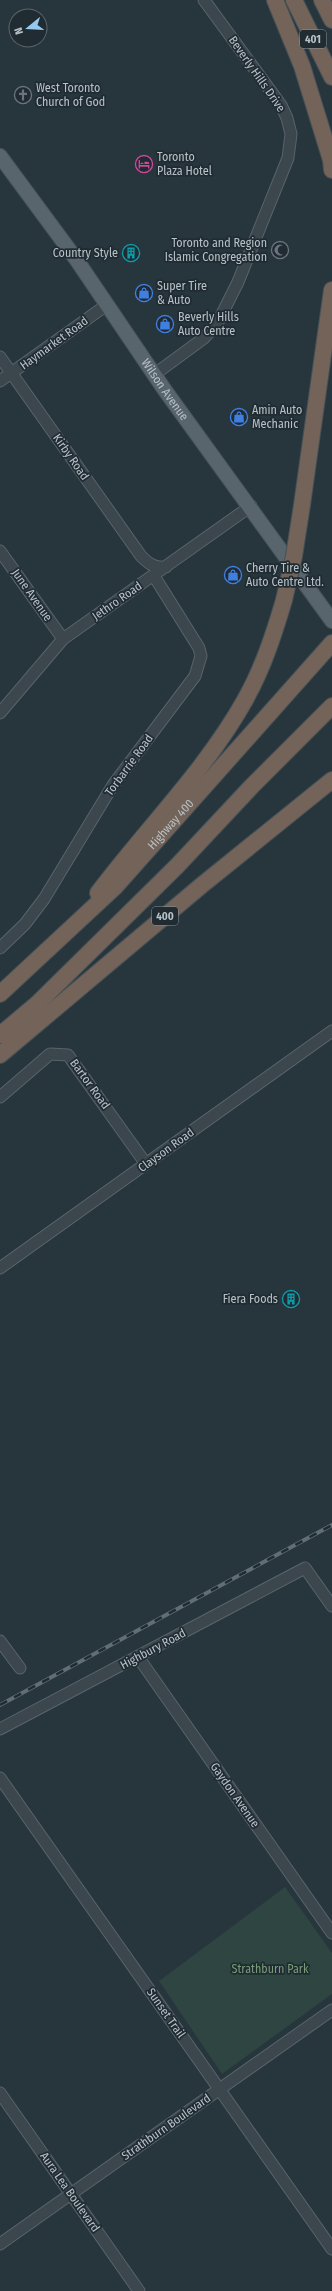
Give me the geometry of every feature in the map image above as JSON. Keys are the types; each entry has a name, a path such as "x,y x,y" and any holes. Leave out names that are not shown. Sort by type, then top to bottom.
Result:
{"highway":[{"path":"275,0 302,66 331,160 332,170"},
{"name":"401","path":"294,0 332,77"},
{"name":"401","path":"322,0 332,20"},
{"path":"72,927 123,860 208,755 245,700 270,647 284,600 294,556 332,290"},
{"name":"Highway 400","path":"0,994 115,887 157,843 332,643"},
{"path":"0,1035 53,988 206,837 252,786 332,706"},
{"path":"206,837 257,794 332,719"},
{"name":"400","path":"0,1055 202,885 332,780"}],"main road":[{"name":"Wilson Avenue","path":"0,156 108,304 155,374 332,621"}],"street":[{"name":"Beverly Hills Drive","path":"155,374 204,338 218,322 238,282 288,158 291,134 287,118 281,105 204,0"},
{"name":"Haymarket Road","path":"0,381 108,304"},
{"name":"Kirby Road","path":"0,357 141,556 150,565 166,568"},
{"name":"Jethro Road","path":"0,714 63,639 166,568 251,506"},
{"name":"June Avenue","path":"0,550 63,639"},
{"name":"Kirby Road","path":"141,556 145,572 141,584"},
{"name":"Torbarrie Road","path":"0,948 25,924 44,899 113,785 195,676 201,656 199,648 154,576"},
{"name":"Clayson Road","path":"0,1268 332,1031"},
{"name":"Bartor Road","path":"0,1097 50,1054 68,1054 146,1164"},
{"name":"Highbury Road","path":"0,1729 305,1568 332,1606"},
{"path":"0,1641 20,1668"},
{"name":"Gaydon Avenue","path":"138,1657 332,1933"},
{"name":"Sunset Trail","path":"0,1778 332,2248"},
{"name":"Strathburn Boulevard","path":"0,2244 332,2010"},
{"name":"Aura Lea Boulevard","path":"0,2093 139,2291"}],"green space":[{"name":"Strathburn Park","path":"285,1887 332,1953 332,1994 222,2074 159,1981"}],"railway":[{"path":"0,1705 332,1525"}],"place":[{"name":"West Toronto Church of God","path":"23,95"},
{"name":"Toronto Plaza Hotel","path":"144,164"},
{"name":"Toronto and Region Islamic Congregation","path":"280,250"},
{"name":"Country Style","path":"131,253"},
{"name":"Super Tire & Auto","path":"144,293"},
{"name":"Beverly Hills Auto Centre","path":"165,324"},
{"name":"Amin Auto Mechanic","path":"239,417"},
{"name":"Cherry Tire & Auto Centre Ltd.","path":"233,575"},
{"name":"Fiera Foods","path":"291,1299"}]}
